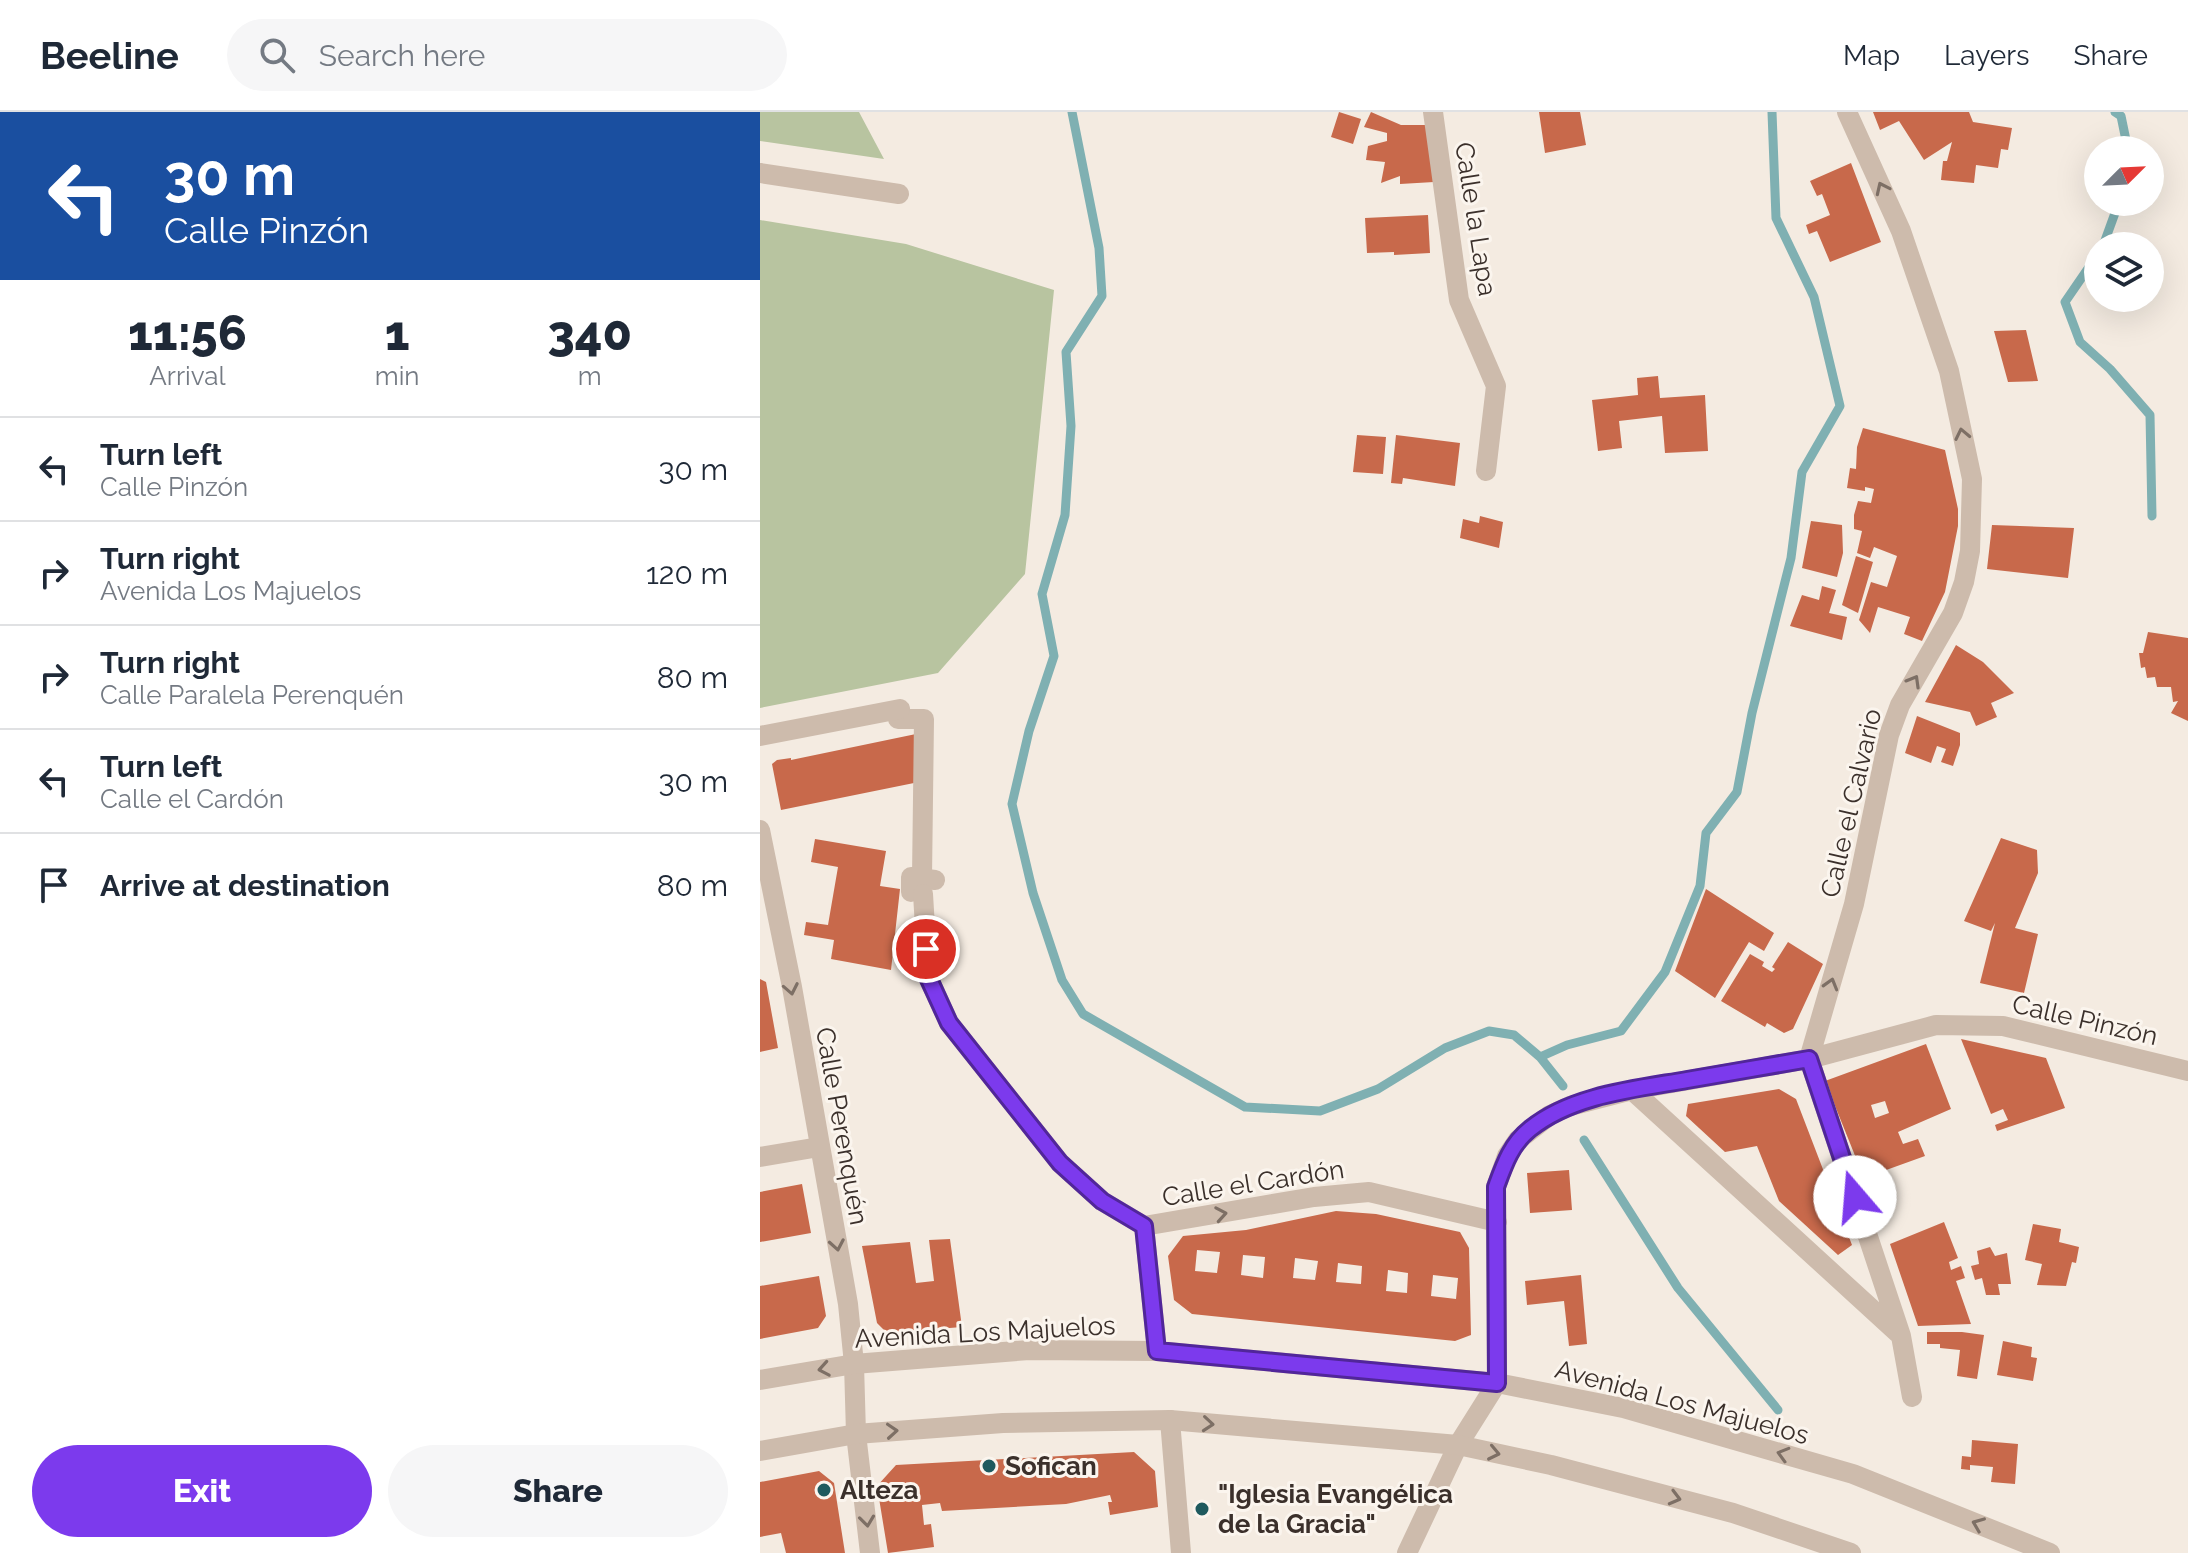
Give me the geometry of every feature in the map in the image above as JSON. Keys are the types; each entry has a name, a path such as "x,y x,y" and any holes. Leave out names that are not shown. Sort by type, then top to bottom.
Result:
{"street":[{"name":"Calle la Lapa","path":"1433,112 1459,300 1496,386 1486,471"},
{"name":"Calle el Calvario","path":"1809,1059 1854,904 1889,735 1900,705 1953,613 1964,582 1970,551 1972,479 1949,371 1901,231 1847,112"},
{"path":"760,173 899,194"},
{"name":"Calle el Cardón","path":"760,736 899,714 924,719 923,886 928,977 949,1023 1060,1163 1102,1201 1144,1226 1314,1197 1369,1192 1497,1222"},
{"name":"Calle Perenquén","path":"760,830 792,987 848,1304 856,1434 870,1553"},
{"path":"760,944 781,940"},
{"name":"Calle Pinzón","path":"1497,1383 1496,1187 1507,1156 1518,1140 1550,1115 1570,1106 1632,1090 1809,1059 1936,1025 2003,1026 2188,1071"},
{"path":"1809,1059 1901,1336 1912,1397"},
{"path":"1632,1090 1901,1336"},
{"path":"760,1157 819,1147"},
{"path":"1144,1226 1157,1351"},
{"name":"Avenida Los Majuelos","path":"760,1380 854,1364 1029,1350 1157,1351 1497,1383 1623,1408 1853,1474 2050,1553"},
{"path":"1407,1553 1458,1445 1497,1383"},
{"path":"1170,1420 1181,1553"},
{"path":"760,1451 856,1434 1003,1423 1170,1420 1458,1445 1551,1465 1733,1513 1851,1553"}],"green space":[{"path":"760,112 859,112 884,159 760,141"},
{"path":"760,220 906,244 1054,290 1025,574 938,673 760,708"}],"building":[{"path":"1339,112 1361,119 1353,144 1331,137"},
{"path":"1371,112 1401,125 1427,125 1434,182 1400,184 1400,176 1381,183 1385,162 1366,160 1368,146 1387,141 1387,133 1364,127"},
{"path":"1539,112 1580,112 1586,145 1545,153"},
{"path":"1873,112 1969,112 1973,122 2012,128 2008,150 2001,149 1998,168 1976,165 1974,183 1941,180 1943,161 1947,161 1952,142 1924,160 1899,121 1880,130"},
{"path":"1851,163 1881,242 1830,262 1817,231 1809,234 1806,225 1830,215 1822,194 1817,196 1810,181"},
{"path":"1428,215 1430,253 1367,253 1365,218"},
{"path":"2026,330 2038,381 2008,382 1994,331"},
{"path":"1658,376 1660,398 1705,395 1708,451 1665,453 1662,416 1619,421 1622,448 1598,451 1592,400 1638,395 1637,378"},
{"path":"1863,428 1945,450 1958,509 1958,526 1945,592 1922,641 1904,634 1910,617 1878,607 1870,633 1859,620 1871,582 1887,587 1897,556 1874,547 1870,558 1857,553 1862,531 1854,529 1854,515 1858,501 1871,503 1874,489 1847,488 1850,468 1856,469 1857,447"},
{"path":"1357,435 1386,437 1383,474 1353,472"},
{"path":"1396,435 1460,443 1455,486 1403,478 1402,484 1391,483"},
{"path":"1480,516 1503,522 1499,548 1460,538 1463,519 1479,523"},
{"path":"1811,521 1842,525 1843,553 1837,577 1802,568"},
{"path":"1992,525 2074,528 2068,578 1987,569"},
{"path":"1856,556 1873,562 1858,613 1842,605"},
{"path":"1822,586 1836,590 1829,613 1847,617 1842,640 1790,626 1802,595 1819,600"},
{"path":"2148,632 2188,638 2188,721 2171,713 2178,701 2173,702 2171,687 2157,687 2155,677 2147,678 2145,667 2141,668 2139,653 2143,653"},
{"path":"1956,645 1983,662 2014,693 1991,703 1997,717 1976,726 1970,712 1925,702"},
{"path":"1917,716 1960,733 1960,745 1953,766 1941,762 1946,749 1937,746 1931,763 1905,753"},
{"path":"916,734 914,783 781,810 772,764 777,760 791,760"},
{"path":"2001,838 2037,850 2038,873 2015,928 2038,934 2024,993 1980,983 1995,923 1991,931 1964,921"},
{"path":"815,839 886,851 880,886 900,889 891,970 831,959 834,940 804,935 806,922 828,925 838,867 811,862"},
{"path":"1706,889 1774,933 1764,951 1749,942 1715,998 1675,971"},
{"path":"1788,942 1823,964 1793,1029 1784,1033 1767,1023 1765,1027 1721,1001 1750,954 1764,962 1762,966 1772,972"},
{"path":"760,979 766,982 778,1048 760,1052"},
{"path":"1961,1039 2046,1058 2065,1108 1997,1131 1995,1125 2008,1120 2003,1109 1991,1114"},
{"path":"1926,1044 1951,1109 1898,1132 1903,1144 1918,1139 1925,1156 1864,1178 1825,1081","holes":["1885,1101 1889,1113 1875,1118 1871,1105"]},
{"path":"1779,1089 1796,1099 1852,1245 1838,1255 1779,1201 1757,1146 1725,1152 1686,1116 1688,1104"},
{"path":"1569,1170 1572,1210 1530,1213 1527,1173"},
{"path":"802,1184 811,1233 760,1242 760,1192"},
{"path":"1336,1211 1376,1214 1460,1232 1469,1248 1471,1335 1455,1341 1192,1314 1174,1300 1168,1256 1183,1236 1246,1230","holes":["1197,1250 1220,1252 1217,1273 1195,1271","1243,1255 1265,1257 1263,1278 1241,1275","1295,1258 1318,1261 1315,1280 1293,1278","1338,1263 1362,1266 1361,1284 1336,1282","1388,1270 1408,1273 1407,1293 1386,1291","1433,1275 1458,1278 1456,1299 1431,1296"]},
{"path":"1944,1222 1958,1258 1949,1262 1951,1270 1961,1266 1965,1278 1956,1281 1971,1324 1918,1326 1890,1244"},
{"path":"2033,1224 2061,1229 2059,1242 2079,1247 2066,1286 2037,1285 2042,1264 2025,1260"},
{"path":"950,1239 962,1327 887,1333 877,1323 862,1246 910,1242 916,1283 934,1281 929,1240"},
{"path":"1990,1247 1995,1256 2007,1253 2011,1284 1998,1284 2000,1295 1986,1295 1982,1278 1975,1280 1971,1266 1979,1264 1977,1251"},
{"path":"1581,1275 1587,1344 1569,1346 1564,1301 1527,1305 1525,1281"},
{"path":"819,1276 826,1316 818,1328 760,1339 760,1286"},
{"path":"1927,1332 1984,1335 1977,1379 1957,1376 1960,1350 1927,1344"},
{"path":"2003,1341 2032,1347 2031,1357 2037,1358 2033,1381 1997,1375"},
{"path":"1972,1440 2018,1444 2015,1484 1991,1482 1993,1467 1970,1465 1970,1470 1961,1469 1962,1456 1971,1457"},
{"path":"1134,1452 1155,1471 1158,1507 1110,1515 1110,1495 1066,1504 942,1511 940,1503 922,1505 924,1525 931,1524 934,1547 888,1553 877,1486 896,1465"},
{"path":"819,1471 834,1483 845,1553 786,1553 781,1533 760,1537 760,1482"}],"waterway":[{"path":"1072,112 1099,248 1102,296 1066,352 1071,426 1065,515 1042,594 1054,656 1029,731 1012,804 1033,893 1062,980 1083,1014 1245,1107 1320,1111 1378,1089 1445,1048 1489,1031 1514,1035 1540,1057 1563,1086"},
{"path":"1540,1057 1567,1045 1621,1031 1665,972 1700,886 1706,833 1737,792 1752,713 1791,558 1802,472 1840,406 1814,297 1776,218 1772,112"},
{"path":"2115,112 2121,116 2125,136"},
{"path":"2108,232 2114,216"},
{"path":"2084,274 2065,302 2080,342 2110,369 2150,415 2152,516"},
{"path":"1584,1140 1678,1288 1778,1410"}],"place":[{"name":"Sofican","path":"989,1466"},
{"name":"Alteza","path":"824,1490"},
{"name":"\"Iglesia Evangélica de la Gracia\"","path":"1202,1509"}],"route":[{"path":"926,949 928,977 949,1023 1060,1163 1102,1201 1144,1226 1157,1351 1497,1383 1496,1187 1507,1156 1529,1129 1550,1115 1570,1106 1632,1090 1809,1059 1855,1197"}]}
